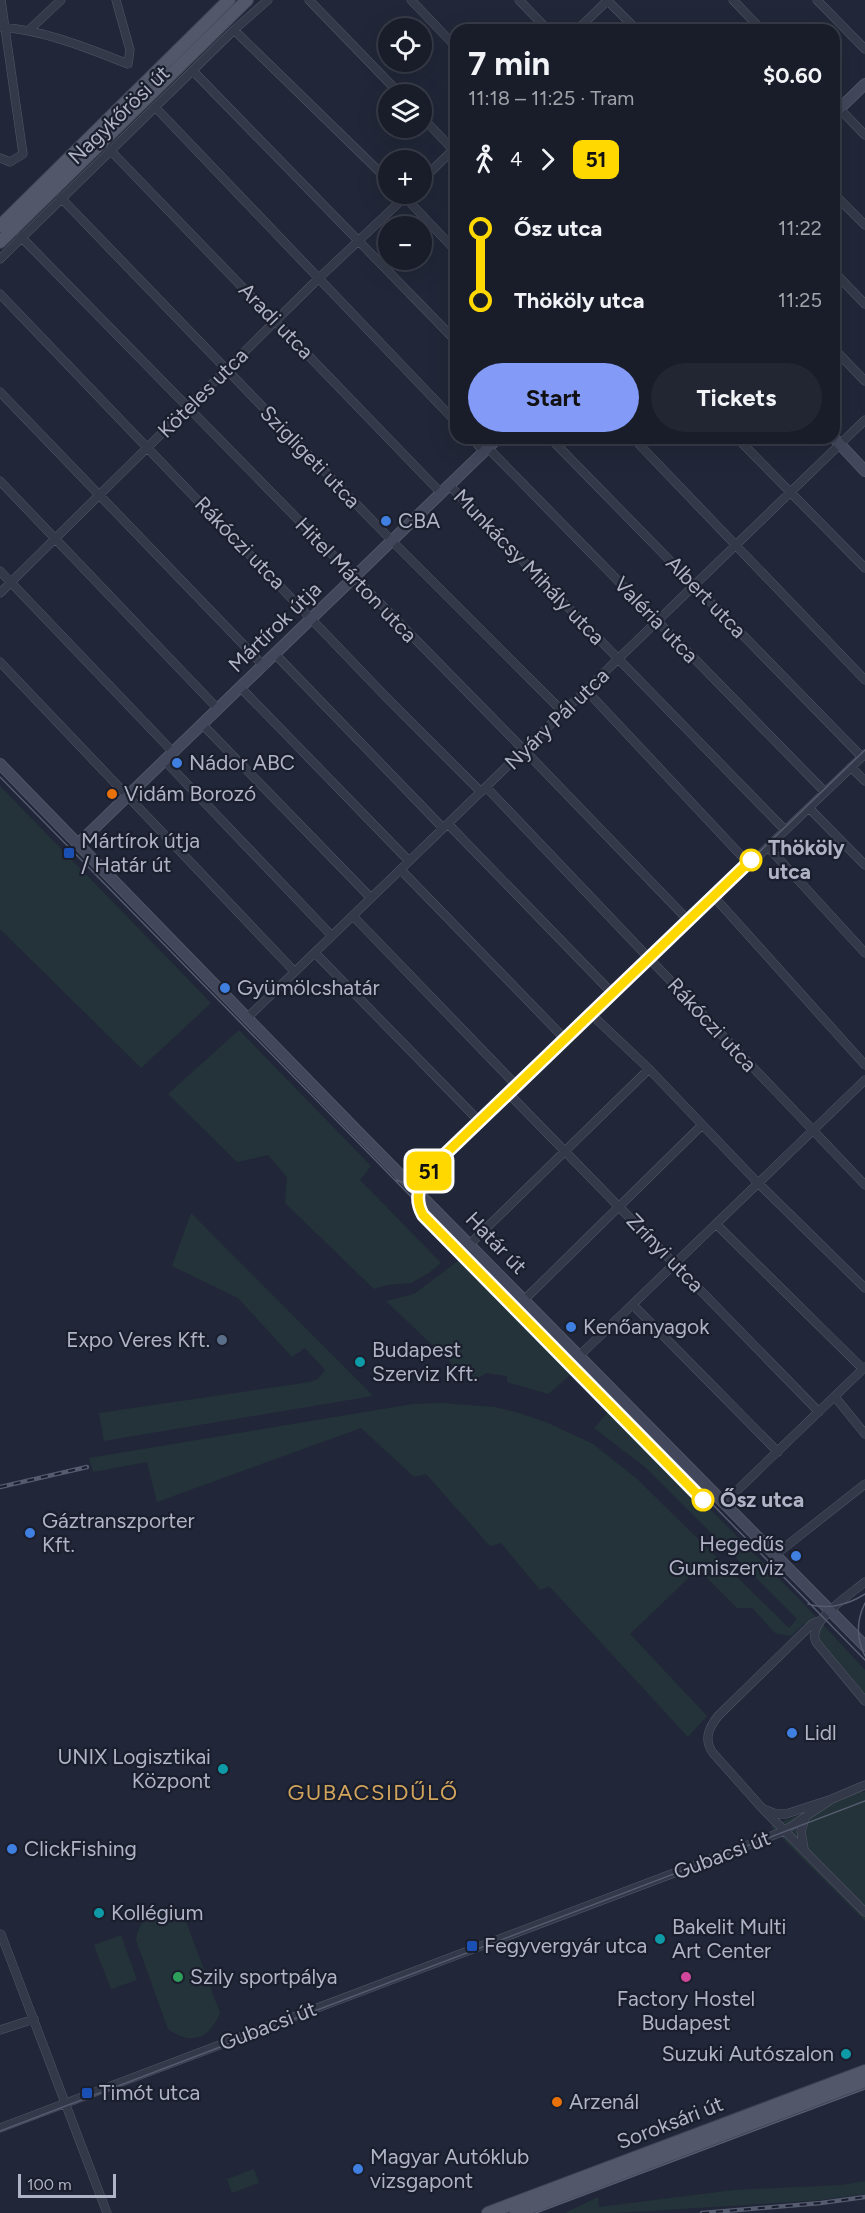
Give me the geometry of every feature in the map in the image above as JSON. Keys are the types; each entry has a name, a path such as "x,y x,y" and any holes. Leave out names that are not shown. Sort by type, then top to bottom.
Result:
{"main road":[{"name":"Nagykőrösi út","path":"0,226 229,0"},
{"name":"Nagykőrösi út","path":"0,243 247,0"},
{"path":"840,105 865,84"},
{"name":"Mártírok útja","path":"78,844 492,444"},
{"path":"840,444 865,471"},
{"name":"Határ út","path":"0,764 865,1646"},
{"name":"Soroksári út","path":"488,2213 865,2071"},
{"name":"Soroksári út","path":"516,2213 865,2081"}],"street":[{"path":"0,158 10,162 23,154 2,27 2,0"},
{"path":"28,31 61,0"},
{"path":"2,27 62,40 128,64 130,50 116,0"},
{"name":"Nagykőrösi út","path":"0,259 154,107 268,0"},
{"path":"309,0 390,84"},
{"path":"411,0 450,41"},
{"path":"519,0 542,24"},
{"path":"583,24 608,0 631,24"},
{"path":"733,0 756,24"},
{"path":"818,0 865,49"},
{"path":"234,30 378,170"},
{"path":"193,71 450,335"},
{"path":"154,107 450,416"},
{"path":"840,112 865,135"},
{"path":"432,127 450,145"},
{"name":"Aradi utca","path":"110,150 276,321 445,489"},
{"path":"432,171 450,155"},
{"name":"Szigligeti utca","path":"61,198 391,540 563,712"},
{"path":"840,200 865,225"},
{"name":"Köteles utca","path":"0,593 395,204"},
{"path":"414,204 450,244"},
{"name":"Hitel Márton utca","path":"21,237 690,922"},
{"path":"840,278 865,304"},
{"name":"Rákóczi utca","path":"0,294 386,697 484,789 865,1185"},
{"path":"840,356 865,381"},
{"path":"0,392 264,666"},
{"name":"Nyáry Pál utca","path":"840,439 865,420"},
{"name":"Valéria utca","path":"479,444 658,621 825,792"},
{"name":"Albert utca","path":"556,444 863,755"},
{"path":"639,444 865,680"},
{"path":"743,444 865,568"},
{"name":"Nyáry Pál utca","path":"248,1017 791,493 834,444"},
{"path":"0,482 218,709"},
{"name":"Munkácsy Mihály utca","path":"445,489 619,659 785,830"},
{"path":"0,571 173,752"},
{"path":"275,654 614,995"},
{"path":"0,662 294,971"},
{"path":"241,688 409,861"},
{"path":"586,690 750,865"},
{"path":"202,724 370,898"},
{"path":"414,1188 863,755"},
{"path":"165,760 332,936"},
{"path":"851,767 865,781"},
{"path":"809,808 865,865"},
{"path":"768,847 865,953"},
{"path":"401,870 566,1040"},
{"path":"715,898 865,1065"},
{"path":"353,916 518,1087"},
{"path":"315,953 481,1123"},
{"path":"593,1016 649,1069 758,1183 865,1288"},
{"path":"470,1244 649,1069"},
{"path":"579,1356 865,1080"},
{"name":"Zrínyi utca","path":"510,1095 819,1412"},
{"path":"524,1300 702,1125"},
{"path":"716,1224 864,1368 724,1503"},
{"path":"633,1305 778,1452"},
{"path":"835,1397 865,1434"},
{"path":"775,1555 865,1484"},
{"path":"865,1582 819,1621 812,1624 712,1723 708,1735 708,1744 712,1753 784,1831 865,1912"},
{"path":"819,1621 813,1637 865,1701"},
{"path":"789,1648 804,1642 820,1648"},
{"name":"Gubacsi út","path":"762,1808 776,1814 786,1814 865,1785"},
{"name":"Gubacsi út","path":"0,2128 784,1831 832,1799"},
{"path":"806,1853 801,1831 808,1814"},
{"path":"1,1934 107,2213"},
{"path":"0,2030 34,2019"}],"shaded area":[{"path":"0,786 211,1003 141,1068 0,929"},
{"path":"239,1030 371,1166 360,1180 441,1263 429,1273 411,1283 387,1285 374,1289 285,1203 287,1177 268,1155 237,1162 168,1094"},
{"path":"191,1213 373,1396 104,1441 99,1413 310,1382 318,1379 325,1370 305,1348 292,1357 238,1298 172,1266"},
{"path":"462,1258 574,1372 548,1394 507,1382 507,1376 486,1373 477,1379 466,1377 386,1301 414,1294"},
{"path":"442,1403 495,1407 519,1413 548,1423 593,1444 636,1478 789,1628 797,1619 645,1467 594,1428 611,1409 802,1602 865,1670 865,1694 805,1623 791,1636 775,1633 752,1608 737,1608 698,1569 630,1634 707,1716 688,1737 549,1586 540,1590 501,1543 490,1546 426,1474 414,1477 361,1428 157,1502 147,1462 93,1472 89,1458 413,1404"},
{"path":"865,1792 865,1921 770,1826"},
{"name":"Szily sportpálya","path":"155,1912 172,1912 185,1919 220,2013 211,2029 199,2037 185,2037 168,2029 136,1940 142,1924"},
{"path":"121,1935 137,1980 111,1989 94,1945"},
{"path":"254,2169 259,2183 232,2193 227,2179"},
{"path":"865,2181 865,2194 821,2200 615,2213 565,2213 598,2197 599,2207 734,2190 842,2185"}],"tram line":[{"path":"395,1180 410,1184 420,1179 865,750"},
{"path":"0,777 865,1660"},
{"name":"51","path":"703,1500 423,1215 418,1192 422,1179 438,1161 751,860"},
{"path":"808,1604 823,1607 837,1605 865,1594"},
{"path":"865,1603 858,1630 865,1656"},
{"path":"0,2131 865,1801"},
{"path":"536,2213 865,2089"}],"railway":[{"path":"0,1487 87,1467"},
{"path":"702,2213 865,2197"}],"place":[{"name":"CBA","path":"386,521"},
{"name":"Nádor ABC","path":"177,763"},
{"name":"Vidám Borozó","path":"112,794"},
{"name":"Mártírok útja / Határ út","path":"69,853"},
{"name":"Thököly utca","path":"751,860"},
{"name":"Gyümölcshatár","path":"225,988"},
{"name":"Kenőanyagok","path":"571,1327"},
{"name":"Expo Veres Kft.","path":"222,1340"},
{"name":"Budapest Szerviz Kft.","path":"360,1362"},
{"name":"Ősz utca","path":"703,1500"},
{"name":"Gáztranszporter Kft.","path":"30,1533"},
{"name":"Hegedűs Gumiszerviz","path":"796,1556"},
{"name":"Lidl","path":"792,1733"},
{"name":"UNIX Logisztikai Központ","path":"223,1769"},
{"name":"ClickFishing","path":"12,1849"},
{"name":"Kollégium","path":"99,1913"},
{"name":"Bakelit Multi Art Center","path":"660,1939"},
{"name":"Fegyvergyár utca","path":"472,1946"},
{"name":"Szily sportpálya","path":"178,1977"},
{"name":"Factory Hostel Budapest","path":"686,1977"},
{"name":"Suzuki Autószalon","path":"846,2054"},
{"name":"Timót utca","path":"87,2093"},
{"name":"Arzenál","path":"557,2102"},
{"name":"Magyar Autóklub vizsgapont","path":"358,2169"}],"district":[{"name":"GUBACSIDŰLŐ","path":"373,1792"}]}
